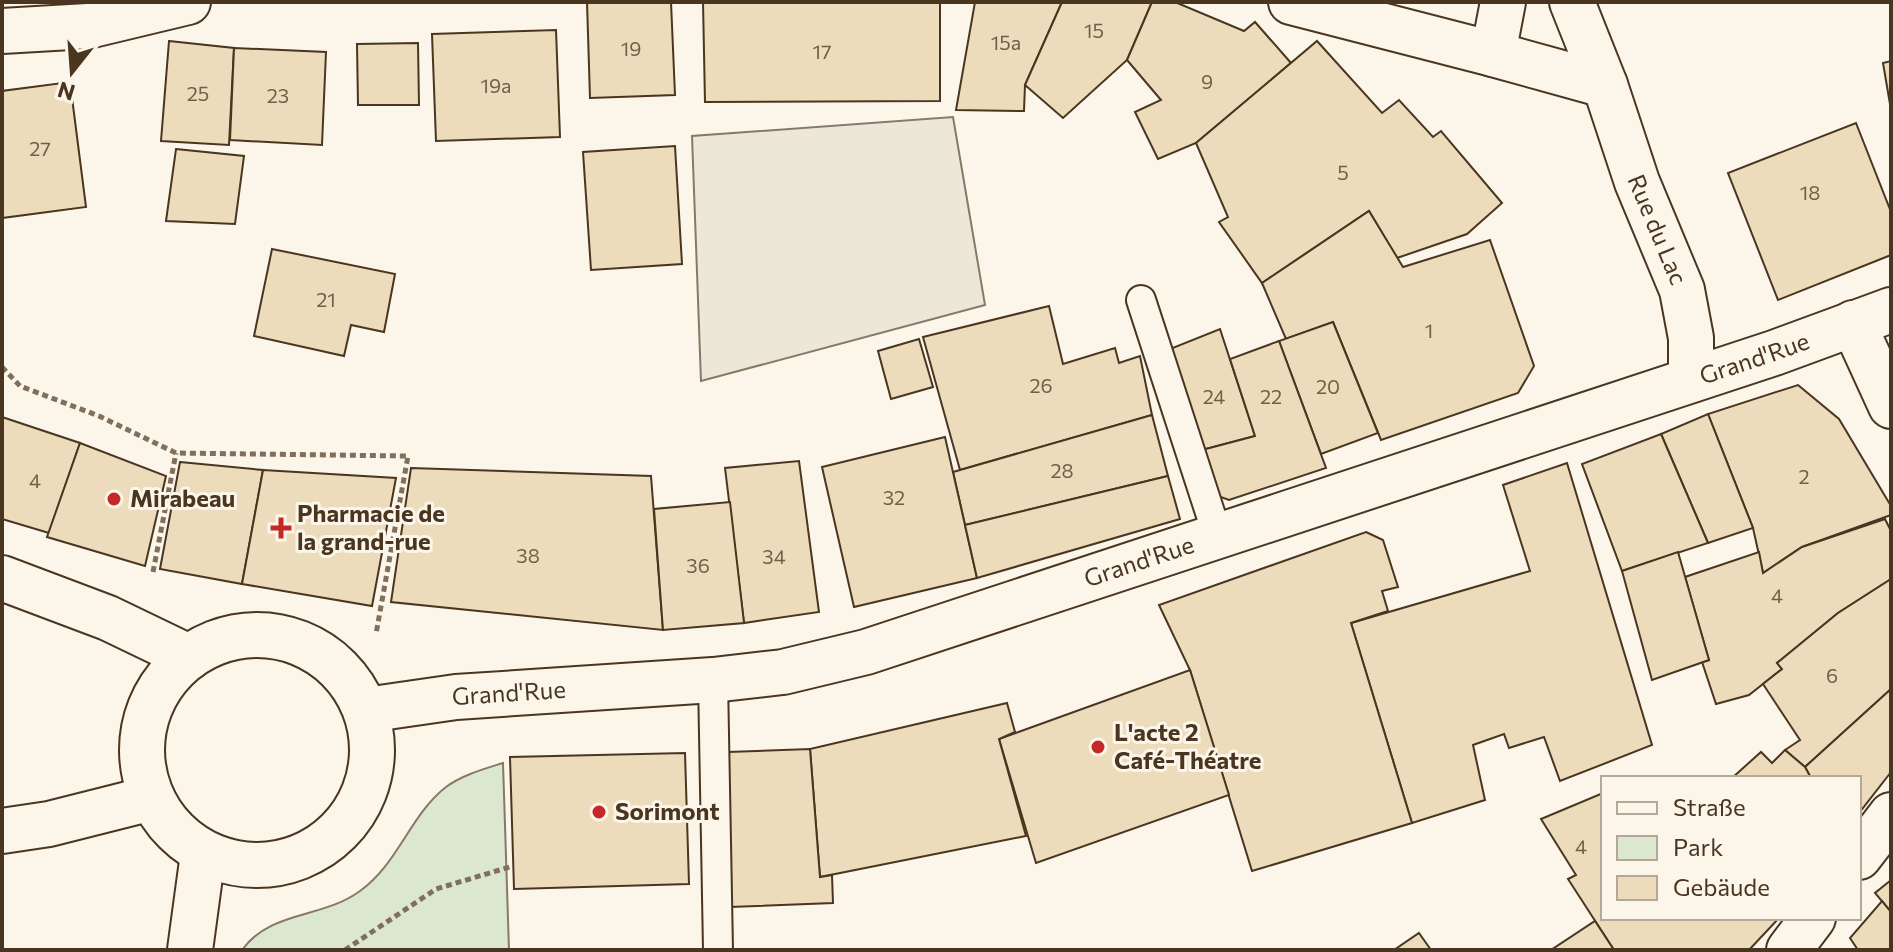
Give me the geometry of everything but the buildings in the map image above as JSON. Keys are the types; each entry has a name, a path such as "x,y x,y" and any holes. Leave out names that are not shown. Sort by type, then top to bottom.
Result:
{"main road":[{"path":"2,31 88,26 188,2"},
{"path":"1291,2 1605,85"},
{"path":"1493,54 1503,2"},
{"name":"Rue du Lac","path":"1572,2 1605,85 1637,182 1682,290 1691,338 1691,380"},
{"path":"1872,317 1891,406"},
{"name":"Grand'Rue","path":"366,710 456,697 713,680 783,672 866,652 1691,380 1872,317"},
{"path":"2,578 108,618 189,657"},
{"path":"255,635 291,639 322,654 340,670 349,679 366,710 373,746 368,783 352,817 326,843 293,860 256,865 203,854 169,824 152,798 142,760 145,721 162,685 189,657 221,641 255,635"},
{"path":"2,831 49,824 152,798"},
{"path":"1861,854 1891,815"},
{"path":"190,950 203,854"},
{"path":"1789,950 1812,920"}],"lane":[{"path":"1141,300 1218,537"},
{"path":"713,680 718,950"}],"path":[{"path":"2,367 20,386 99,416 176,453 408,456 376,634"},
{"path":"153,572 176,453"},
{"path":"345,950 436,889 513,866"}],"green space":[{"path":"503,763 509,950 242,950 267,928 330,906 360,891 384,867 423,811 446,787"}],"shaded area":[{"path":"953,117 985,305 701,381 692,136"}],"place":[{"name":"Mirabeau","path":"114,499"},
{"name":"Pharmacie de la grand-rue","path":"281,528"},
{"name":"L'acte 2 Café-Théatre","path":"1098,747"},
{"name":"Sorimont","path":"599,812"}]}
